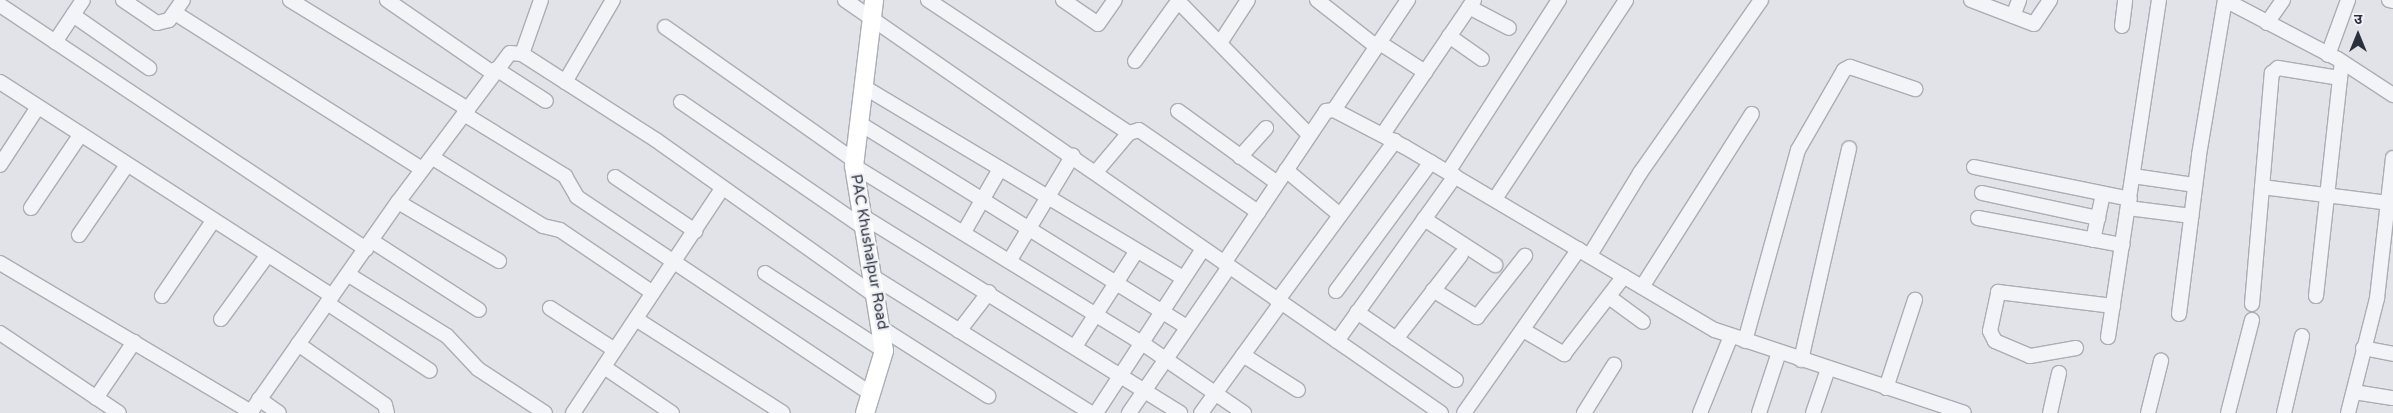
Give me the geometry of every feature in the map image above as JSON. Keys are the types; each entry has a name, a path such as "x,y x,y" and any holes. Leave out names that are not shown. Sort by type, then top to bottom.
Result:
{"main road":[{"name":"PAC Khushalpur Road","path":"865,413 884,351 883,329 875,278 854,164 874,0"}],"street":[{"path":"55,42 83,0"},
{"path":"123,0 157,23 174,13 182,0"},
{"path":"290,0 565,176 577,197 871,394"},
{"path":"387,0 495,71 546,101"},
{"path":"522,54 541,0"},
{"path":"565,82 613,0"},
{"path":"845,0 872,21 1073,155 1203,249 1441,413"},
{"path":"928,0 1129,133 1144,132 1258,212"},
{"path":"1063,0 1098,24 1115,0"},
{"path":"1220,43 1248,0"},
{"path":"1334,110 1408,0"},
{"path":"1337,341 1424,219 1558,0"},
{"path":"1495,199 1626,0"},
{"path":"1464,413 1523,330 1585,252 1761,0"},
{"path":"1971,0 2038,23 2050,0"},
{"path":"2013,16 2019,0"},
{"path":"2122,26 2125,0"},
{"path":"2108,337 2159,0"},
{"path":"2179,314 2195,185 2225,0 2342,62 2393,94"},
{"path":"2267,23 2283,0"},
{"path":"2328,55 2348,0"},
{"path":"1135,61 1179,1 1309,135"},
{"path":"1324,2 1378,45 1426,72"},
{"path":"1201,413 1340,215 1389,138 1426,72 1472,3 1509,28"},
{"path":"0,5 369,245 478,310"},
{"path":"174,13 422,170"},
{"path":"73,15 149,68"},
{"path":"665,27 854,164 1163,356 1244,413"},
{"path":"1449,36 1482,59"},
{"path":"0,263 250,412 349,275 398,202 433,158 510,53 522,54 656,140 721,190 878,298"},
{"path":"2316,296 2342,62"},
{"path":"1745,341 1798,150 1844,70 1850,67 1915,89"},
{"path":"2252,304 2275,70 2340,78"},
{"path":"0,82 267,256 430,371"},
{"path":"864,87 1136,252 1183,278"},
{"path":"681,102 865,223 989,292 1121,373 1180,413"},
{"path":"0,165 38,107"},
{"path":"1129,413 1163,356 1226,265 1258,212 1309,135 1326,111 1334,110 1389,138 1642,287 1730,336 1958,412"},
{"path":"1178,111 1277,183"},
{"path":"1642,287 1752,114"},
{"path":"859,123 1185,326"},
{"path":"1240,156 1266,128"},
{"path":"1096,172 1129,133"},
{"path":"31,208 80,134"},
{"path":"1800,360 1849,148"},
{"path":"1010,260 1073,155"},
{"path":"433,158 543,226 560,230 653,293"},
{"path":"2348,413 2377,298 2393,158"},
{"path":"1336,291 1431,162"},
{"path":"79,235 127,165"},
{"path":"1974,167 2103,194 2129,204 2191,216"},
{"path":"964,232 1000,170"},
{"path":"1286,170 1340,215"},
{"path":"2133,176 2195,185"},
{"path":"615,177 695,231"},
{"path":"2262,187 2388,203"},
{"path":"572,413 721,190"},
{"path":"1982,193 2098,218"},
{"path":"2093,240 2103,194"},
{"path":"398,202 499,261"},
{"path":"1978,218 2122,246"},
{"path":"1424,219 1495,265"},
{"path":"162,296 213,221"},
{"path":"1096,413 1203,249"},
{"path":"1076,345 1136,252"},
{"path":"1396,339 1461,255"},
{"path":"221,319 267,256"},
{"path":"1433,290 1477,317 1525,256"},
{"path":"765,273 884,351"},
{"path":"349,275 447,336 478,369 545,413"},
{"path":"1523,330 1564,354 1624,276"},
{"path":"875,278 1092,413"},
{"path":"959,332 989,292"},
{"path":"2076,348 2030,356 1995,341 1990,331 1998,292 2113,306"},
{"path":"1609,297 1643,322"},
{"path":"1886,388 1915,300"},
{"path":"550,308 615,350"},
{"path":"1357,312 1456,380"},
{"path":"636,319 783,413"},
{"path":"2228,413 2252,320"},
{"path":"883,329 988,396"},
{"path":"0,333 119,413"},
{"path":"1700,413 1730,336"},
{"path":"2284,413 2302,336"},
{"path":"96,398 134,342"},
{"path":"298,344 385,405 387,413"},
{"path":"2364,348 2393,354"},
{"path":"1759,413 1780,352"},
{"path":"1243,355 1298,390"},
{"path":"2148,413 2161,361"},
{"path":"1584,413 1614,365"},
{"path":"604,367 672,413"},
{"path":"1813,413 1828,369"},
{"path":"2050,413 2059,373"},
{"path":"2354,392 2393,398"},
{"path":"259,400 279,413"}]}
